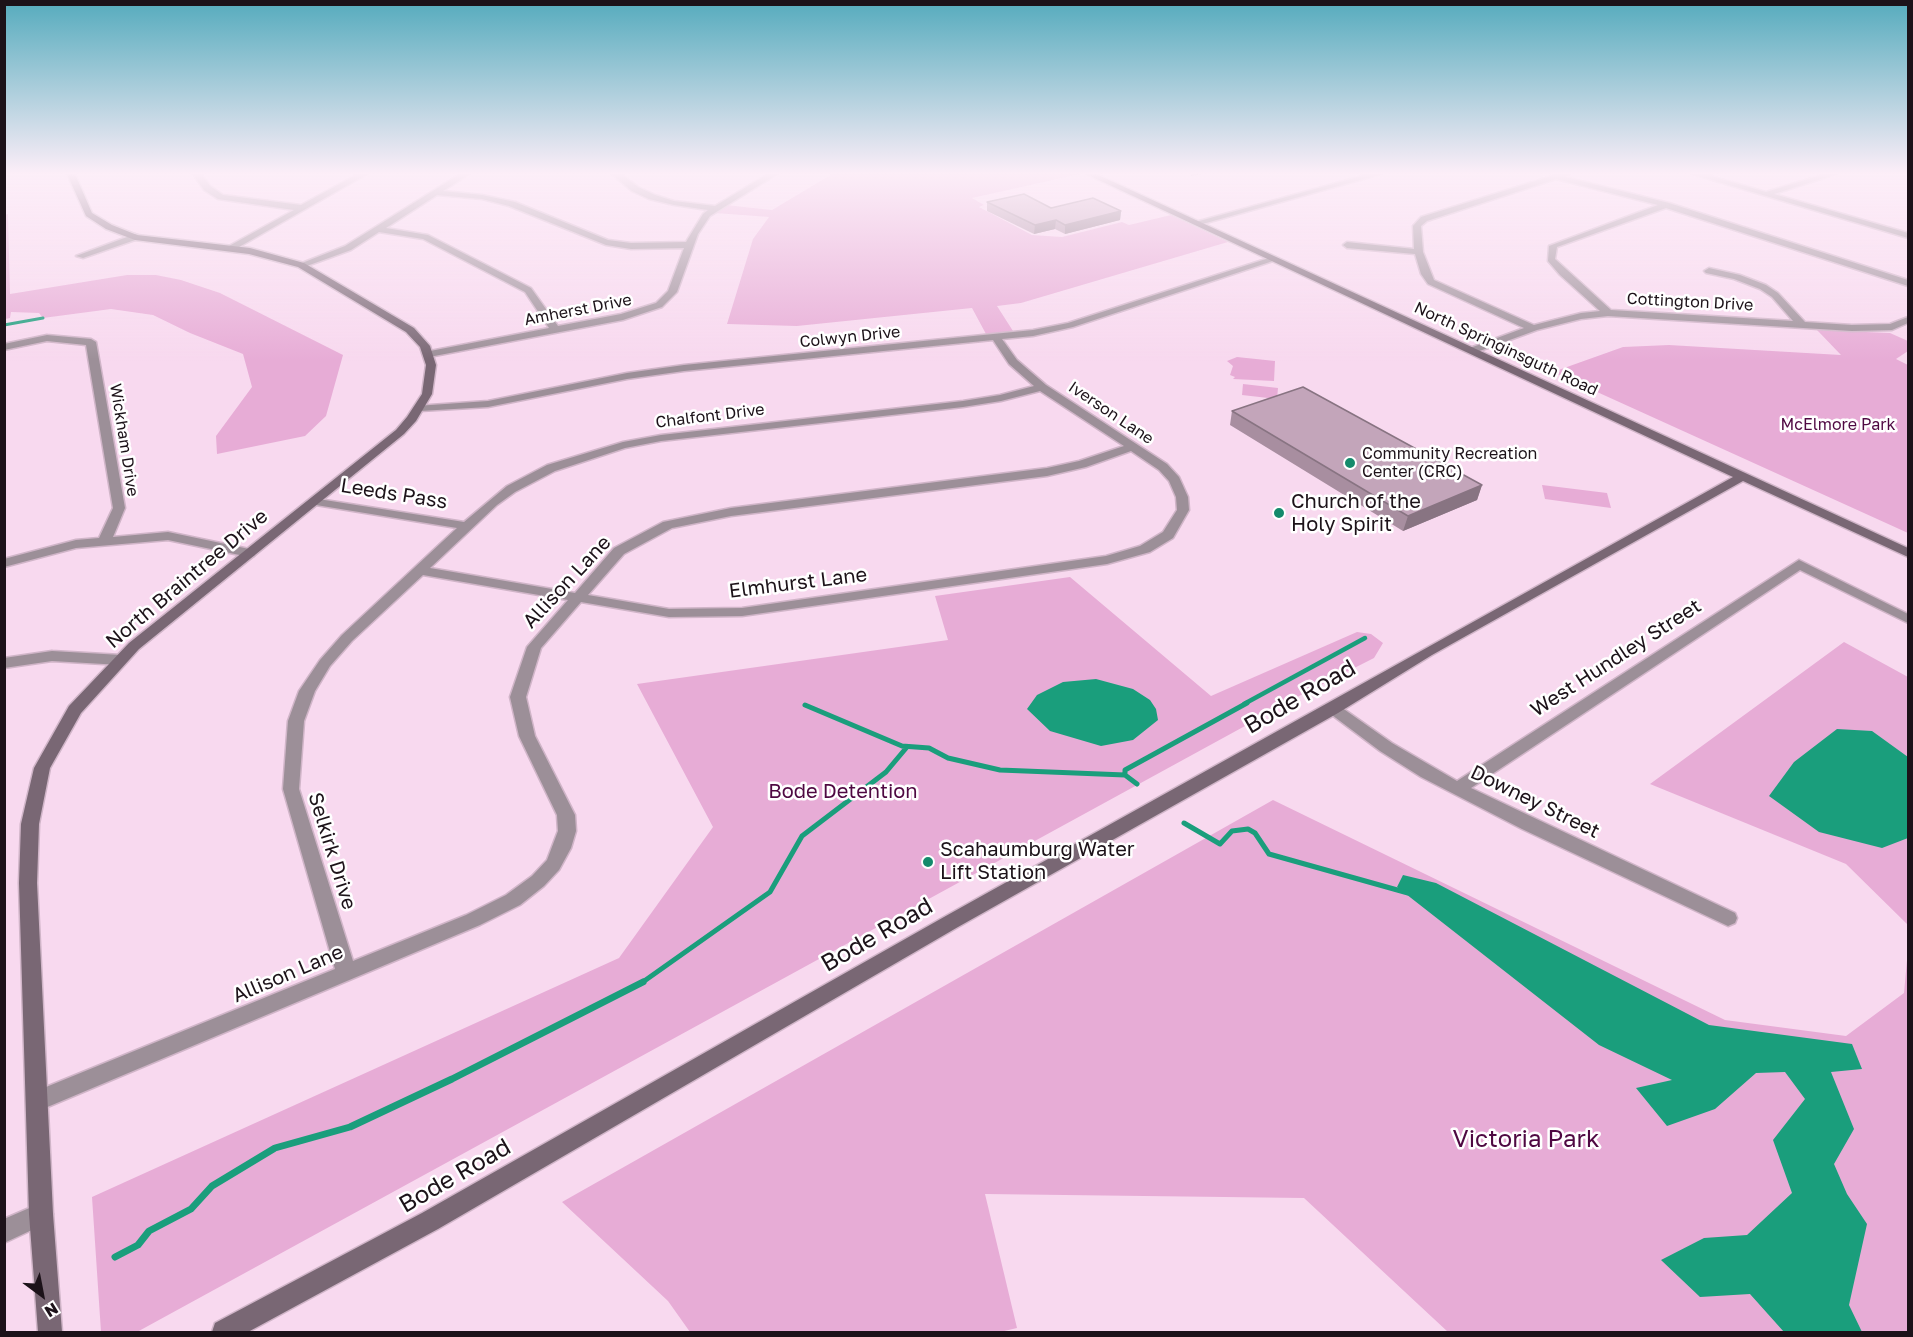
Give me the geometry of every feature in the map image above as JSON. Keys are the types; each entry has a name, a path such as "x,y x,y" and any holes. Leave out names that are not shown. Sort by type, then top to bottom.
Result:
{"street":[{"path":"232,248 253,236"},
{"path":"302,265 336,254 366,236"},
{"path":"421,236 528,290 537,300 555,330"},
{"path":"592,236 606,242 631,246 690,245"},
{"name":"Amherst Drive","path":"429,354 624,317 659,305 672,292 694,236"},
{"name":"North Springinsguth Road","path":"1225,236 1908,553"},
{"path":"1417,236 1426,274 1440,288 1533,328"},
{"path":"1579,236 1553,246 1551,259 1608,313"},
{"path":"1763,236 1908,283"},
{"path":"80,256 135,237 266,254 302,265 410,330 429,354"},
{"path":"1347,245 1419,252"},
{"name":"Colwyn Drive","path":"420,408 488,404 627,376 684,368 1033,333 1070,325 1275,259"},
{"path":"1709,271 1737,277 1763,287 1802,324"},
{"name":"Cottington Drive","path":"1474,350 1533,328 1581,316 1608,313 1852,328 1892,327 1908,320"},
{"path":"1892,327 1908,334"},
{"name":"Iverson Lane","path":"996,337 1013,362 1042,387 1163,467 1180,490 1183,510 1174,527"},
{"name":"Wickham Drive","path":"4,347 47,338 91,342 119,508 105,540"},
{"name":"North Braintree Drive","path":"50,1332 40,1214 28,883 30,824 42,768 75,710 150,632 389,443 420,408 429,383 429,354"},
{"name":"Chalfont Drive","path":"419,570 493,502 536,475 580,457 622,445 662,438 963,404 1001,398 1042,387"},
{"name":"Allison Lane","path":"37,1101 500,908 526,892 553,866 567,831 566,815 527,736 519,697 534,648 575,598 619,551 668,525 732,512 1047,472 1082,464 1133,447"},
{"name":"Bode Road","path":"224,1332 430,1221 951,922 1743,476"},
{"name":"Leeds Pass","path":"316,501 466,526"},
{"name":"Elmhurst Lane","path":"419,570 669,613 742,612 1118,558 1146,549 1168,535 1174,527"},
{"path":"4,562 53,549 105,540 168,536 249,553"},
{"name":"West Hundley Street","path":"1458,788 1798,564 1908,619"},
{"name":"Selkirk Drive","path":"346,972 291,789 296,721 307,691 325,663 347,638 419,570"},
{"path":"4,663 52,656 121,660"},
{"name":"Downey Street","path":"1332,709 1427,773 1528,824 1728,918"},
{"path":"4,1231 40,1214"}],"green space":[{"path":"4,236 9,236 10,294 127,275 156,275 181,280 220,293 343,355 326,416 305,436 217,454 216,436 252,387 243,354 190,333 153,315 111,309 43,318 39,313 11,312 10,318 5,319"},
{"path":"755,236 1216,236 1228,242 1021,303 997,306 1013,331 986,334 972,308 797,326 727,324"},
{"name":"McElmore Park","path":"1817,330 1890,333 1908,341 1908,351 1896,359 1908,365 1908,533 1553,372 1623,347 1669,345 1841,355"},
{"path":"1237,357 1275,361 1274,381 1233,379 1235,377 1230,375 1233,366 1227,361"},
{"path":"1243,384 1278,388 1277,399 1242,395"},
{"path":"1542,485 1607,493 1611,508 1545,499"},
{"name":"Bode Detention","path":"1070,577 1211,696 1357,632 1371,634 1383,643 1374,658 1244,724 1245,726 137,1332 101,1332 92,1197 619,958 713,827 637,684 948,640 935,596"},
{"path":"1844,642 1908,677 1908,925 1846,864 1650,784"},
{"name":"Victoria Park","path":"1273,800 1725,1020 1846,1036 1904,993 1908,949 1908,1332 1448,1332 1304,1198 985,1194 1017,1328 1000,1332 690,1332 668,1301 562,1202"}],"shaded area":[{"path":"1096,679 1133,689 1150,700 1156,709 1158,720 1133,740 1101,746 1050,731 1027,709 1037,695 1063,682"},
{"path":"1837,729 1872,731 1908,757 1908,838 1882,848 1819,832 1769,796 1794,762"},
{"path":"1403,875 1436,883 1709,1025 1852,1044 1862,1069 1831,1072 1854,1129 1834,1164 1847,1194 1867,1224 1849,1305 1862,1332 1784,1332 1750,1294 1700,1297 1661,1260 1704,1238 1747,1235 1792,1193 1773,1140 1805,1099 1785,1072 1756,1073 1715,1109 1667,1126 1636,1088 1672,1080 1599,1045 1397,887"}],"building":[{"name":"Community Recreation Center (CRC)","path":"1303,387 1482,485 1408,516 1232,411"}],"waterway":[{"path":"4,325 43,318"},
{"path":"1244,704 1365,638"},
{"path":"1125,775 1125,770 1247,703"},
{"path":"805,705 902,746 929,748 948,758 1000,770 1125,775"},
{"path":"642,982 770,892 802,836 886,772 907,747"},
{"path":"1125,775 1137,784"},
{"path":"1184,823 1220,844 1232,831 1248,829 1255,833 1269,854 1408,893"},
{"path":"115,1257 138,1245 149,1231 191,1209 212,1186 275,1148 350,1127 452,1079 642,982"}],"place":[{"name":"Community Recreation Center (CRC)","path":"1350,463"},
{"name":"Church of the Holy Spirit","path":"1279,513"},
{"name":"Scahaumburg Water Lift Station","path":"928,862"}]}
